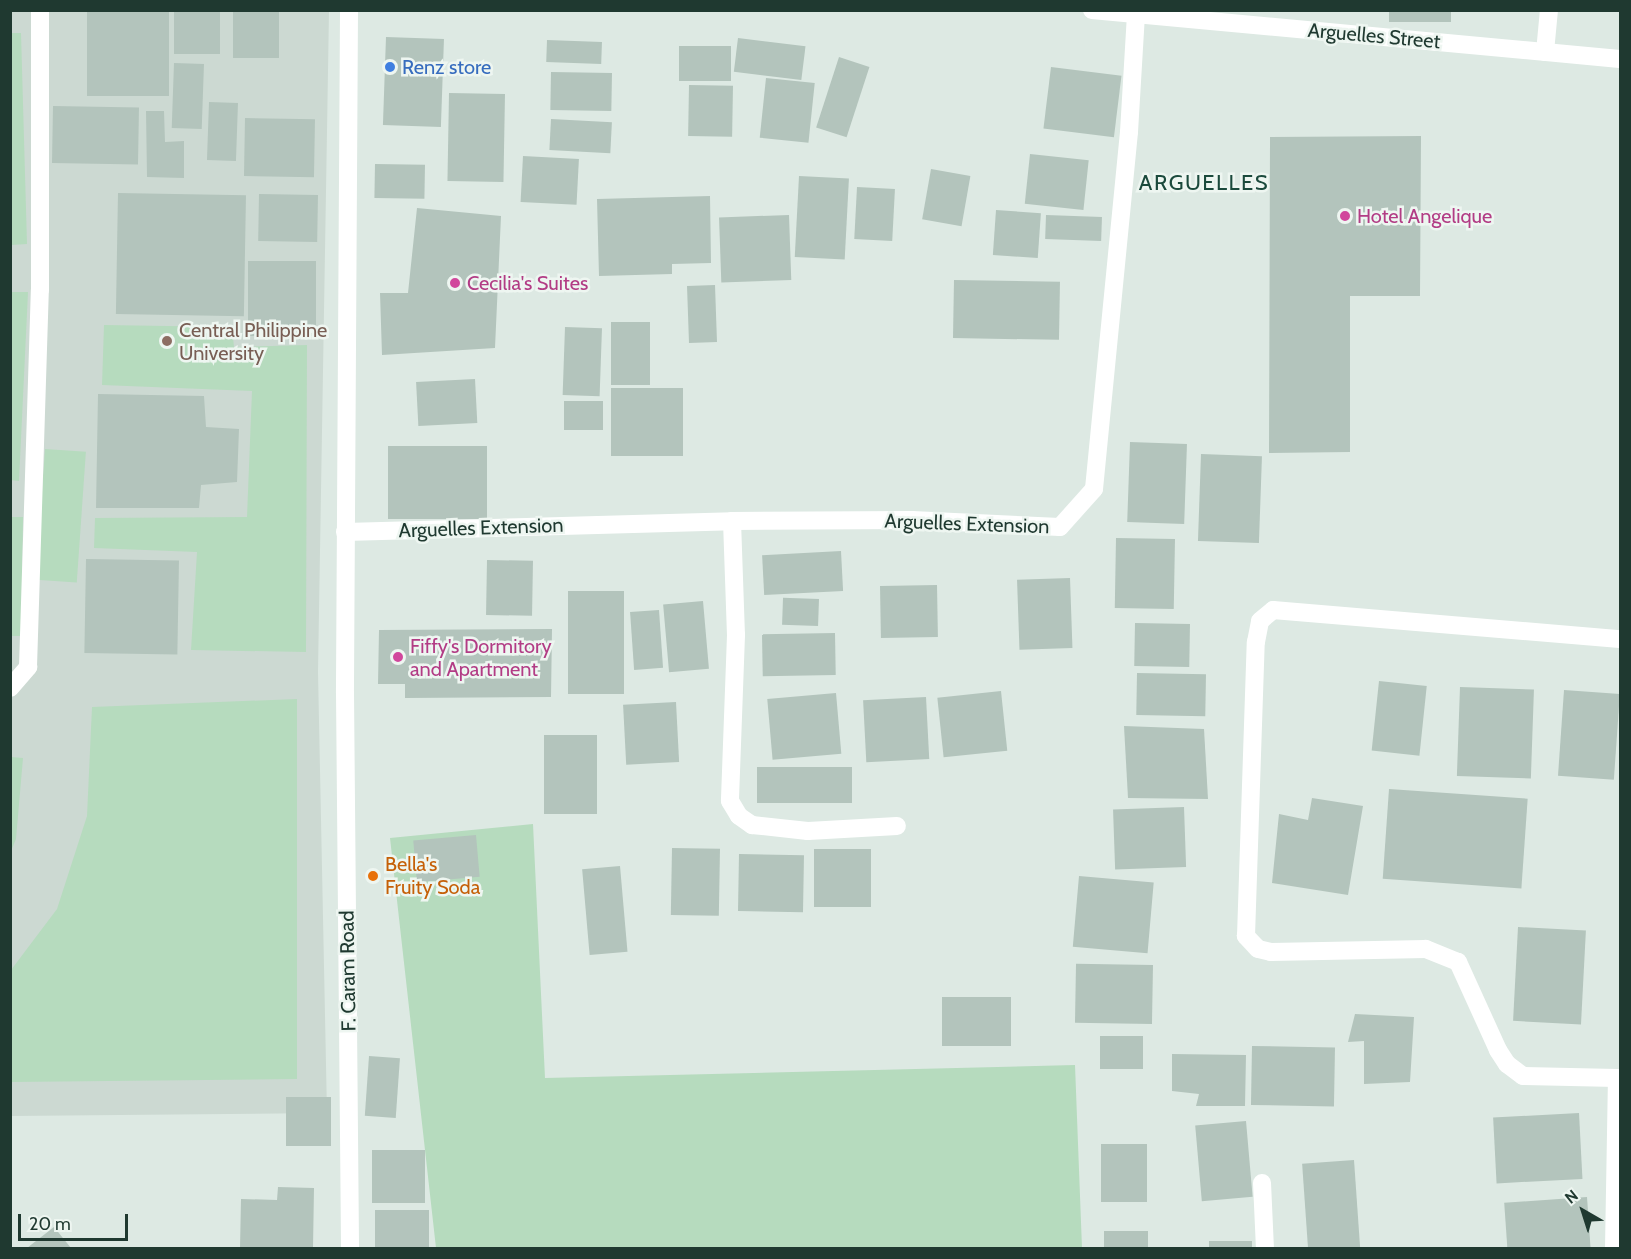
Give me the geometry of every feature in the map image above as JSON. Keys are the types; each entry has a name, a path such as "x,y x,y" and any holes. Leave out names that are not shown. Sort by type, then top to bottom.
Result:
{"street":[{"path":"10,688 28,667 40,290 40,10"},
{"path":"345,532 349,10"},
{"name":"Arguelles Street","path":"1092,10 1620,59"},
{"path":"1545,52 1549,10"},
{"name":"Arguelles Extension","path":"345,532 732,521 912,520 1060,527 1094,489 1129,132 1136,13"},
{"path":"732,521 736,635 730,801 739,816 752,825 808,831 897,826"},
{"name":"F. Caram Road","path":"345,532 350,1248"},
{"path":"1614,1248 1619,1078 1523,1077 1507,1064 1498,1050 1458,962 1426,949 1271,952 1258,949 1246,936 1256,642 1260,621 1273,610 1620,639"},
{"path":"1262,1184 1265,1248"}],"shaded area":[{"name":"Central Philippine University","path":"10,11 329,11 318,672 327,1113 11,1116"}],"green space":[{"path":"11,33 21,33 27,244 11,245"},
{"path":"11,292 28,292 19,481 10,480"},
{"path":"104,325 232,327 234,347 307,345 306,652 191,650 197,552 94,548 95,518 247,517 252,391 102,385"},
{"path":"45,449 86,452 77,583 36,580"},
{"path":"11,517 23,517 21,636 11,636"},
{"path":"297,699 297,1079 11,1082 11,970 57,909 87,816 92,707"},
{"path":"11,757 23,758 16,839 11,851"},
{"path":"533,824 545,1078 1075,1065 1082,1248 436,1248 390,838"}],"building":[{"path":"87,10 169,10 169,96 87,96"},
{"path":"174,10 220,10 220,54 174,54"},
{"path":"233,10 279,10 279,58 233,58"},
{"path":"1389,10 1451,10 1451,22 1389,22"},
{"path":"386,37 444,39 441,127 383,125"},
{"path":"738,38 805,46 801,80 734,72"},
{"path":"547,40 602,42 601,64 546,62"},
{"path":"679,46 731,46 731,81 679,81"},
{"path":"839,57 869,67 847,137 816,127"},
{"path":"174,63 204,64 202,129 172,128"},
{"path":"1051,67 1121,76 1114,137 1043,129"},
{"path":"551,72 612,73 611,111 550,110"},
{"path":"766,78 815,83 808,143 760,138"},
{"path":"689,85 733,86 732,137 688,136"},
{"path":"449,93 505,94 503,182 447,181"},
{"path":"209,102 238,103 236,161 207,160"},
{"path":"53,106 139,108 138,164 52,163"},
{"path":"146,111 164,111 165,142 184,141 184,178 147,177"},
{"path":"245,118 315,119 314,177 244,176"},
{"path":"551,119 612,122 610,153 549,150"},
{"name":"Hotel Angelique","path":"1421,136 1420,296 1350,296 1350,452 1269,453 1270,137"},
{"path":"1030,154 1089,160 1083,210 1025,204"},
{"path":"523,156 579,159 577,205 521,202"},
{"path":"375,164 425,165 424,199 374,198"},
{"path":"931,169 970,176 962,226 922,219"},
{"path":"799,176 849,179 845,260 795,257"},
{"path":"857,187 895,189 892,241 854,239"},
{"path":"118,193 246,195 244,316 116,314"},
{"path":"259,194 318,195 317,242 258,241"},
{"path":"710,196 711,263 672,264 672,274 599,276 597,199"},
{"path":"417,208 501,216 495,348 382,355 380,293 408,293"},
{"path":"996,210 1041,213 1038,258 993,255"},
{"path":"789,215 791,280 721,282 719,217"},
{"path":"1046,215 1102,217 1101,241 1045,239"},
{"path":"248,261 316,261 316,336 248,336"},
{"path":"954,280 1060,282 1059,340 953,338"},
{"path":"715,285 717,342 689,343 687,286"},
{"path":"611,322 650,322 650,385 611,385"},
{"path":"565,327 602,328 600,396 563,395"},
{"path":"475,379 477,423 418,426 416,382"},
{"path":"611,388 683,388 683,456 611,456"},
{"path":"98,394 204,396 206,427 239,429 237,482 201,485 199,508 96,508"},
{"path":"564,401 603,401 603,430 564,430"},
{"path":"1130,442 1187,444 1184,524 1127,522"},
{"path":"388,446 487,446 487,519 388,519"},
{"path":"1201,454 1262,456 1259,543 1198,541"},
{"path":"1116,538 1175,539 1174,609 1115,608"},
{"path":"841,551 843,591 764,595 762,555"},
{"path":"86,559 179,561 177,655 84,653"},
{"path":"487,560 533,561 532,616 486,615"},
{"path":"1070,578 1072,648 1019,650 1017,580"},
{"path":"937,585 938,637 881,638 880,586"},
{"path":"568,591 624,591 624,694 568,694"},
{"path":"783,598 819,599 818,626 782,625"},
{"path":"703,601 709,669 669,672 663,604"},
{"path":"659,610 663,668 634,670 630,612"},
{"path":"1135,623 1190,624 1189,667 1134,666"},
{"path":"552,629 551,697 405,698 405,684 378,684 379,630"},
{"path":"835,633 836,675 763,676 762,634"},
{"path":"1137,673 1206,674 1205,716 1136,715"},
{"path":"1379,681 1427,686 1419,756 1372,751"},
{"path":"1460,687 1534,690 1531,779 1457,776"},
{"path":"1564,690 1620,694 1614,780 1558,776"},
{"path":"1001,691 1007,751 944,757 937,698"},
{"path":"836,693 841,754 773,760 767,699"},
{"path":"926,697 929,759 866,762 863,700"},
{"path":"676,702 679,762 626,765 623,705"},
{"path":"1124,726 1204,729 1208,799 1128,798"},
{"path":"544,735 597,735 597,814 544,814"},
{"path":"757,767 852,767 852,803 757,803"},
{"path":"1389,789 1528,799 1521,888 1383,879"},
{"path":"1312,798 1363,806 1348,895 1272,883 1279,814 1308,820"},
{"path":"1184,807 1186,867 1115,869 1113,809"},
{"path":"476,835 480,877 417,882 413,840"},
{"path":"672,848 720,849 719,916 671,915"},
{"path":"814,849 871,849 871,907 814,907"},
{"path":"739,854 804,855 803,912 738,911"},
{"path":"620,866 627,952 590,955 582,869"},
{"path":"1079,876 1154,883 1148,953 1073,947"},
{"path":"1518,927 1586,931 1581,1024 1513,1021"},
{"path":"1076,964 1153,965 1152,1024 1075,1023"},
{"path":"942,997 1011,997 1011,1046 942,1046"},
{"path":"1355,1014 1414,1017 1410,1082 1364,1084 1364,1041 1348,1042"},
{"path":"1100,1036 1143,1036 1143,1069 1100,1069"},
{"path":"1252,1046 1335,1047 1334,1106 1251,1105"},
{"path":"1172,1054 1246,1055 1245,1106 1196,1106 1199,1094 1172,1091"},
{"path":"369,1056 400,1058 396,1118 365,1116"},
{"path":"286,1097 331,1097 331,1146 286,1146"},
{"path":"1579,1113 1582,1179 1497,1183 1493,1118"},
{"path":"1246,1121 1253,1197 1202,1201 1195,1125"},
{"path":"1101,1144 1147,1144 1147,1202 1101,1202"},
{"path":"372,1150 425,1150 425,1203 372,1203"},
{"path":"1354,1160 1360,1248 1308,1248 1302,1164"},
{"path":"278,1187 314,1188 313,1248 240,1248 241,1199 277,1200"},
{"path":"1587,1197 1591,1248 1507,1248 1504,1203"},
{"path":"375,1210 429,1210 429,1248 375,1248"},
{"path":"54,1227 71,1248 27,1248"},
{"path":"1104,1231 1148,1231 1148,1248 1104,1248"},
{"path":"1209,1241 1252,1241 1252,1248 1209,1248"}],"place":[{"name":"Renz store","path":"390,67"},
{"name":"Hotel Angelique","path":"1345,216"},
{"name":"Cecilia's Suites","path":"455,283"},
{"name":"Central Philippine University","path":"167,341"},
{"name":"Fiffy's Dormitory and Apartment","path":"398,657"},
{"name":"Bella's Fruity Soda","path":"373,876"}],"district":[{"name":"ARGUELLES","path":"1204,183"}]}
